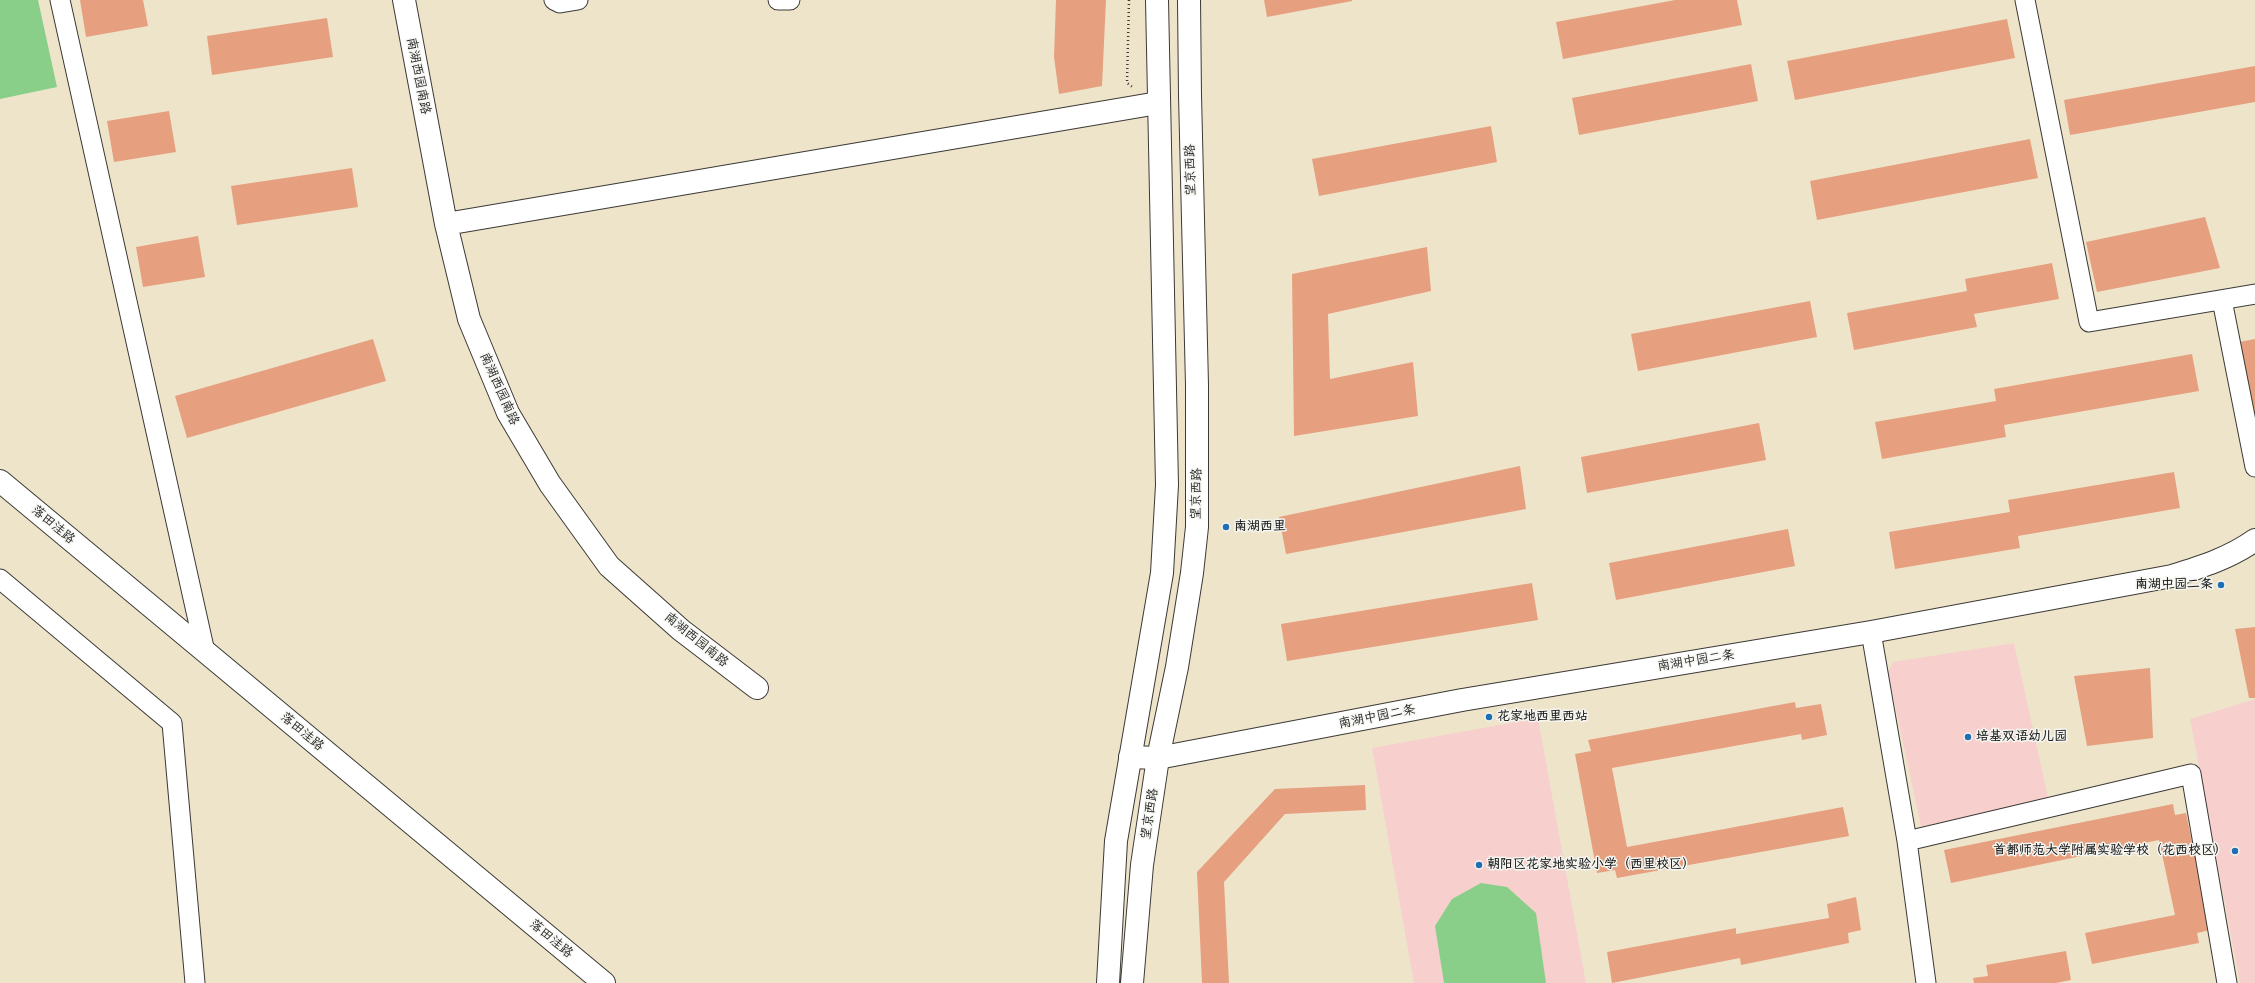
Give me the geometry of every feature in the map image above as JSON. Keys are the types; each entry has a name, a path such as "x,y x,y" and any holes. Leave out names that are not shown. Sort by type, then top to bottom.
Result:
{"street":[{"path":"60,0 205,652"},
{"name":"南湖西园南路","path":"404,0 446,224 469,319 508,413 550,484 609,566 681,630 757,688"},
{"path":"554,0 560,3 578,0"},
{"path":"778,0 790,0"},
{"path":"1108,983 1116,841 1162,574 1167,484 1157,0"},
{"name":"望京西路","path":"1132,983 1142,865 1158,758 1180,652 1192,574 1196,526 1197,385 1189,0"},
{"path":"2026,0 2089,322 2255,294"},
{"path":"446,224 1158,103"},
{"path":"2222,300 2255,467"},
{"name":"落田洼路","path":"0,481 604,983"},
{"name":"南湖中园二条","path":"1130,757 1158,758 1470,699 1871,632 2172,576 2211,563 2244,548 2255,540"},
{"path":"0,579 172,723 195,983"},
{"path":"1871,632 1907,841 1926,983"},
{"path":"1907,841 2191,774 2227,983"}],"path":[{"path":"1129,0 1127,83 1158,103"}],"shaded area":[{"name":"培基双语幼儿园","path":"2014,643 2049,802 1921,827 1888,672 1893,662"},
{"name":"首都师范大学附属实验学校（花西校区）","path":"2255,699 2255,983 2240,983 2190,719"},
{"name":"朝阳区花家地实验小学（西里校区）","path":"1538,718 1586,983 1414,983 1372,748"}],"green space":[{"path":"0,0 38,0 57,87 0,99"},
{"path":"1481,883 1507,887 1536,913 1546,983 1444,983 1435,926 1452,899"}],"building":[{"path":"80,0 143,0 148,26 86,37"},
{"path":"1056,0 1106,0 1102,86 1059,94 1054,57"},
{"path":"1264,0 1352,0 1352,1 1267,17"},
{"path":"1675,0 1737,0 1742,25 1563,59 1556,22"},
{"path":"327,18 333,57 212,75 207,36"},
{"path":"2007,19 2015,58 1795,100 1787,61"},
{"path":"1751,64 1758,101 1579,135 1572,98"},
{"path":"2255,66 2255,102 2070,135 2064,100"},
{"path":"169,111 176,152 114,162 107,121"},
{"path":"1491,126 1497,162 1319,196 1312,159"},
{"path":"2030,139 2038,178 1817,220 1810,181"},
{"path":"352,168 358,207 237,225 231,186"},
{"path":"2205,217 2220,268 2097,292 2086,242"},
{"path":"198,236 205,277 143,287 136,247"},
{"path":"1427,247 1431,291 1328,314 1330,379 1413,362 1418,416 1294,436 1292,274"},
{"path":"2052,263 2059,299 1974,314 1977,327 1854,350 1847,313 1967,291 1965,279"},
{"path":"1810,301 1817,337 1638,371 1631,334"},
{"path":"373,339 386,381 187,438 175,396"},
{"path":"2255,339 2255,422 2239,342"},
{"path":"2192,354 2199,391 2004,425 2006,437 1882,459 1875,422 1996,401 1994,389"},
{"path":"1759,423 1766,460 1587,493 1581,457"},
{"path":"1520,466 1526,509 1286,554 1279,517"},
{"path":"2174,472 2180,508 2018,536 2020,548 1895,569 1889,532 2010,512 2008,500"},
{"path":"1788,529 1795,566 1616,600 1609,563"},
{"path":"1532,583 1538,620 1287,661 1281,624"},
{"path":"2255,627 2255,698 2249,698 2235,629"},
{"path":"2150,668 2153,738 2087,746 2074,676"},
{"path":"1795,702 1796,708 1821,704 1827,735 1802,740 1801,734 1612,768 1627,847 1843,807 1849,836 1617,878 1615,870 1597,873 1575,754 1591,751 1588,740"},
{"path":"1365,785 1366,810 1285,814 1224,882 1229,983 1202,983 1197,872 1275,789"},
{"path":"2173,804 2175,815 2186,813 2210,930 2197,933 2199,943 2092,964 2085,933 2175,915 2159,840 1951,883 1944,850"},
{"path":"1856,897 1861,930 1848,933 1849,943 1741,965 1740,958 1612,983 1607,952 1736,928 1736,934 1829,918 1827,904"},
{"path":"2066,951 2071,980 2056,983 1974,983 1973,978 1988,976 1986,965"}],"place":[{"name":"南湖西里","path":"1226,527"},
{"name":"南湖中园二条","path":"2221,585"},
{"name":"花家地西里西站","path":"1489,717"},
{"name":"培基双语幼儿园","path":"1968,737"},
{"name":"首都师范大学附属实验学校（花西校区）","path":"2235,851"},
{"name":"朝阳区花家地实验小学（西里校区）","path":"1479,865"}]}
